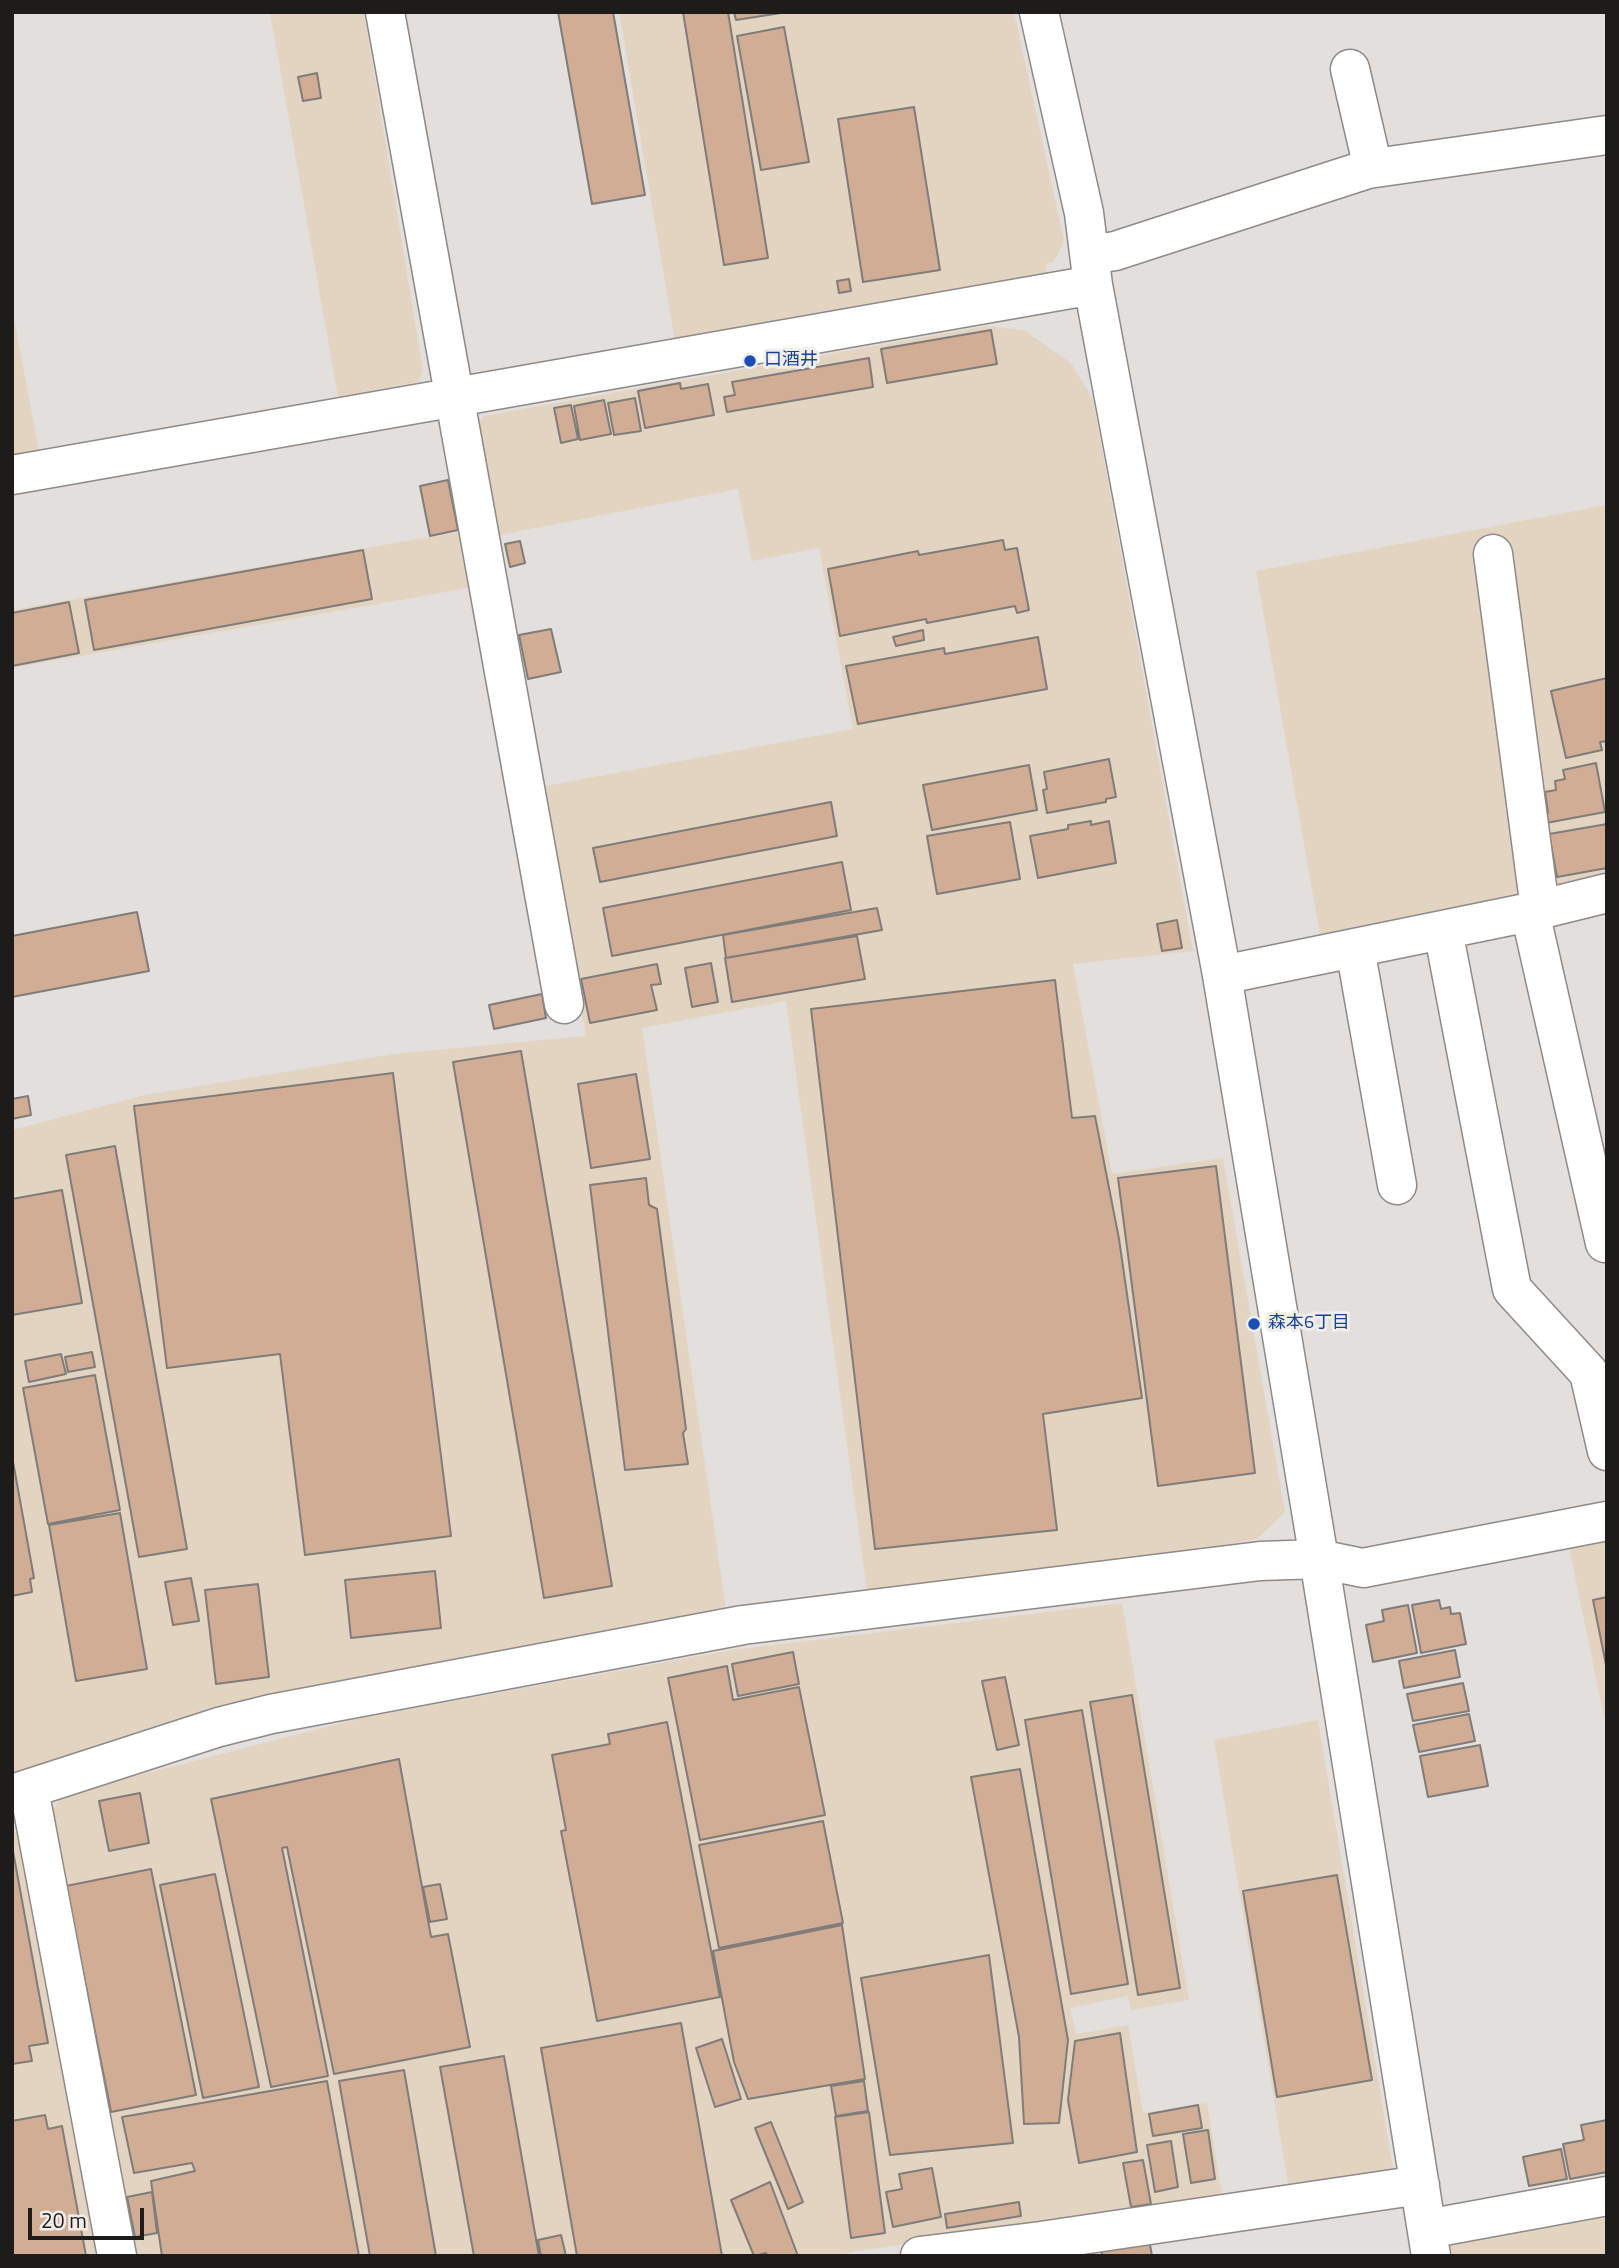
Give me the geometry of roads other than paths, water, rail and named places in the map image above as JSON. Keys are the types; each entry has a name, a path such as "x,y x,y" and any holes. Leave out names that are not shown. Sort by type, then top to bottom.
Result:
{"street":[{"path":"385,12 564,1004"},
{"path":"1039,12 1084,213 1091,270 1222,975 1320,1559 1429,2243 1607,2196"},
{"path":"1350,69 1373,168"},
{"path":"12,475 455,398 1091,270 1115,251 1373,168 1607,135"},
{"path":"1493,554 1535,910 1578,1054 1603,1224"},
{"path":"1222,975 1607,893"},
{"path":"1443,930 1512,1289 1589,1373 1607,1451"},
{"path":"1355,947 1396,1185"},
{"path":"117,2256 21,1792 219,1727 271,1714 743,1625 1260,1561 1320,1559 1363,1568 1607,1521"},
{"path":"920,2256 1041,2241 1420,2185"}],"place":[{"name":"口酒井","path":"750,361"},
{"name":"森本6丁目","path":"1254,1324"}]}
